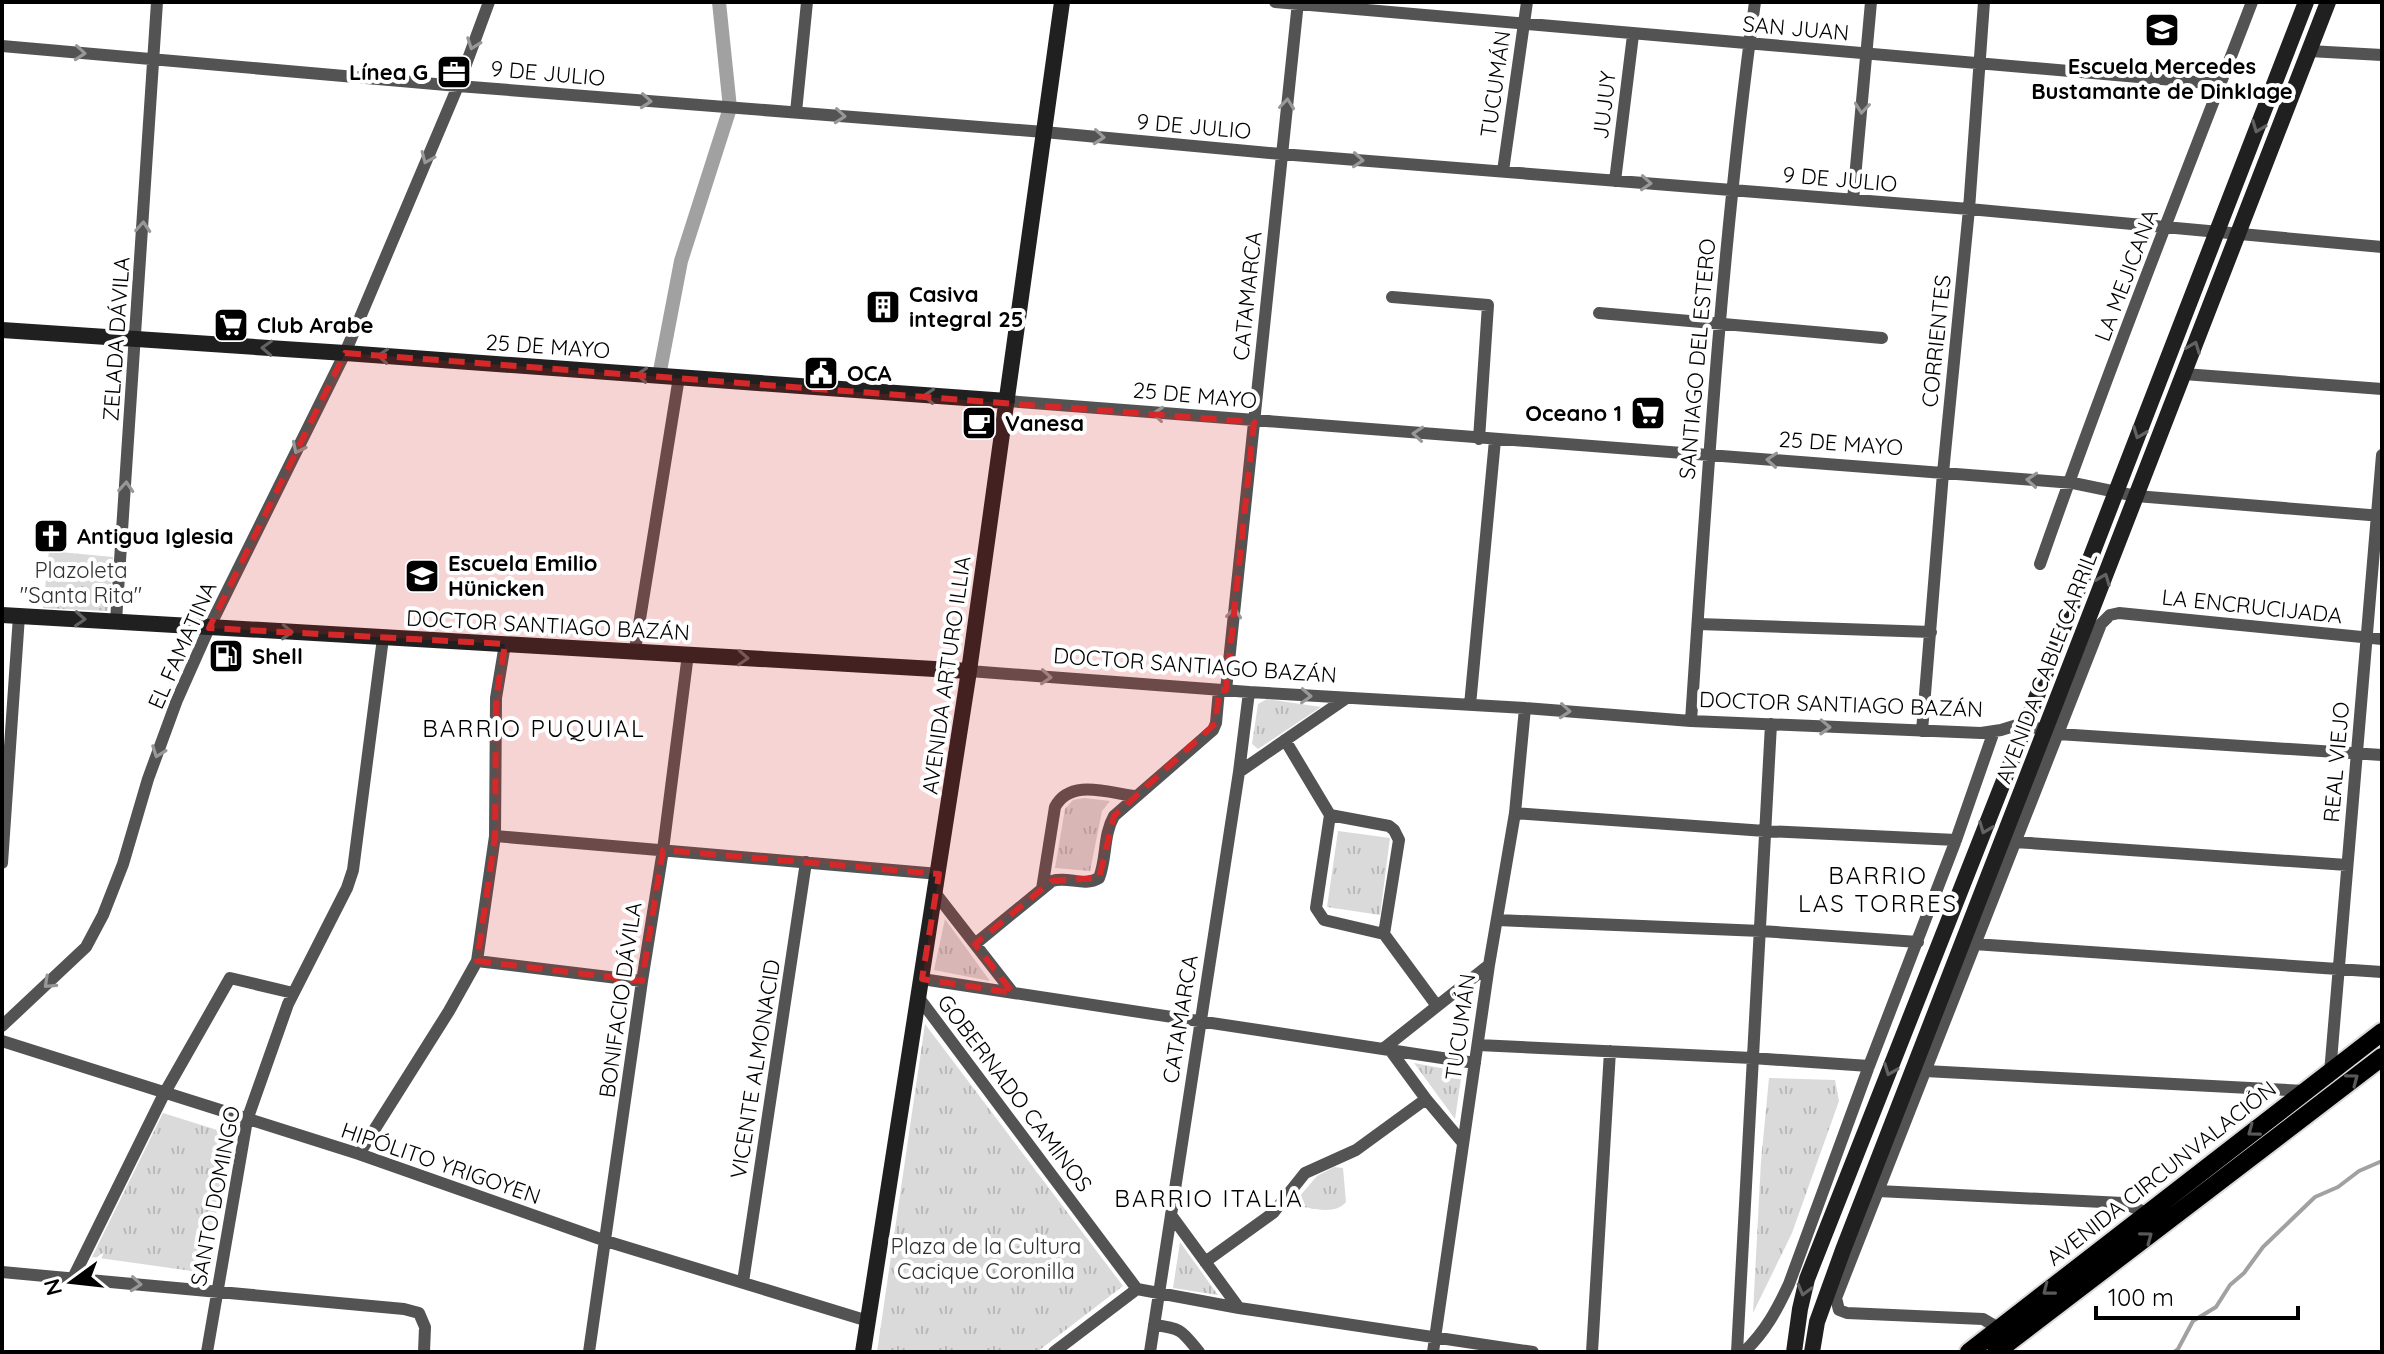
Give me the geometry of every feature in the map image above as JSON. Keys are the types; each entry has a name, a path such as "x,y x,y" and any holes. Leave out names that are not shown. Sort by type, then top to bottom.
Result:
{"main road":[{"name":"AVENIDA ARTURO ILLIA","path":"863,1352 969,671 1062,2"},
{"name":"AVENIDA CABLE CARRIL","path":"1794,1352 1807,1279 2306,2"},
{"name":"AVENIDA CABLE CARRIL","path":"1812,1352 1817,1322 1838,1265 2052,732 2136,496 2328,2"},
{"name":"25 DE MAYO","path":"2,330 1007,401"},
{"name":"DOCTOR SANTIAGO BAZÁN","path":"10,615 969,671"},
{"name":"AVENIDA CIRCUNVALACIÓN","path":"1969,1352 2382,1032"},
{"name":"AVENIDA CIRCUNVALACIÓN","path":"1996,1352 2382,1057"}],"street":[{"name":"ZELADA DÁVILA","path":"116,621 157,2"},
{"name":"EL FAMATINA","path":"2,1026 86,947 97,926 123,864 148,779 177,700 209,628 345,353 458,86 489,2"},
{"path":"796,112 807,2"},
{"name":"SAN JUAN","path":"1275,2 2219,84"},
{"name":"TUCUMÁN","path":"1503,171 1527,2"},
{"name":"SANTIAGO DEL ESTERO","path":"1691,721 1720,323 1732,190 1755,2"},
{"path":"1853,200 1871,2"},
{"name":"CORRIENTES","path":"1922,731 1969,209 1984,2"},
{"name":"LA MEJICANA","path":"2040,564 2252,2"},
{"name":"CATAMARCA","path":"1042,889 1057,879 1088,882 1099,878 1109,824 1118,810 1213,730 1216,723 1254,422 1298,3"},
{"name":"JUJUY","path":"1615,181 1633,35"},
{"name":"9 DE JULIO","path":"2,46 1969,209 2382,247"},
{"path":"2309,51 2382,55"},
{"path":"1392,297 1488,305 1479,439"},
{"path":"1599,313 1882,338"},
{"path":"2184,374 2382,389"},
{"path":"635,650 679,377"},
{"name":"25 DE MAYO","path":"1007,401 2069,483 2136,496 2379,516"},
{"path":"1470,705 1495,440"},
{"name":"REAL VIEJO","path":"2330,1073 2382,455"},
{"name":"LA ENCRUCIJADA","path":"2052,732 2101,624 2110,615 2119,613 2382,639"},
{"path":"2,863 10,615"},
{"path":"1698,624 1931,632"},
{"name":"SANTO DOMINGO","path":"207,1352 247,1120 293,993 347,888 353,870 383,638"},
{"path":"359,1154 477,961 495,836 496,698 505,644"},
{"name":"BONIFACIO DÁVILA","path":"589,1352 663,850 688,654"},
{"name":"DOCTOR SANTIAGO BAZÁN","path":"969,671 1691,721 1922,731 1994,731 2021,725 2052,732 2382,755"},
{"name":"CATAMARCA","path":"1150,1352 1249,692"},
{"path":"1239,772 1345,698"},
{"name":"TUCUMÁN","path":"1434,1345 1489,965 1515,813 1525,708"},
{"path":"1737,1352 1771,724"},
{"path":"1744,1352 1758,1339 1774,1316 1789,1284 1994,731"},
{"path":"2000,1329 1983,1319 1847,1313 1839,1310 1836,1298 2015,842 2052,732"},
{"path":"1285,740 1330,815 1316,908 1324,920 1384,934 1437,1006"},
{"path":"975,944 1042,889 1055,807 1060,798 1083,789 1135,796"},
{"path":"1515,813 1765,831 1956,840"},
{"path":"1330,815 1389,826 1399,840 1384,934"},
{"path":"495,836 939,874"},
{"path":"2015,842 2347,865"},
{"name":"VICENTE ALMONACID","path":"743,1282 806,862"},
{"path":"936,894 1013,993"},
{"path":"1497,920 1761,931 1918,942"},
{"path":"1974,944 2382,972"},
{"path":"477,961 642,981"},
{"path":"1386,1049 1489,965"},
{"path":"73,1278 164,1094 230,978 293,993"},
{"path":"922,979 1475,1063"},
{"name":"GOBERNADO CAMINOS","path":"919,998 1137,1289"},
{"name":"HIPÓLITO YRIGOYEN","path":"2,1041 359,1154 606,1241 868,1321"},
{"path":"1478,1045 1869,1066"},
{"path":"1386,1049 1463,1143"},
{"path":"1592,1352 1610,1051"},
{"path":"1925,1071 2305,1091"},
{"path":"1205,1262 1273,1213 1305,1173 1356,1150 1426,1099"},
{"path":"1878,1191 2123,1203 2147,1213"},
{"path":"1171,1215 1239,1308"},
{"path":"2,1272 404,1309 419,1313 425,1327 424,1352"},
{"path":"1054,1352 1137,1289 1434,1345 1533,1352"},
{"path":"1154,1325 1182,1331 1199,1352"}],"highlighted area":[{"path":"345,353 1254,422 1226,690 1219,690 1216,723 1114,816 1099,878 1052,881 975,944 1013,993 922,979 939,874 663,850 642,981 477,961 495,836 496,698 505,644 209,628"}],"green space":[{"name":"Plazoleta \"Santa Rita\"","path":"49,551 113,557 107,611 43,608"},
{"path":"1267,699 1321,707 1258,749 1252,744 1258,704"},
{"path":"1073,800 1110,801 1102,811 1090,871 1055,868 1065,809"},
{"path":"1338,831 1390,838 1380,915 1327,907"},
{"path":"945,919 990,981 934,970"},
{"name":"Plaza de la Cultura Cacique Coronilla","path":"925,1024 1123,1286 1037,1352 877,1352"},
{"path":"1414,1063 1462,1072 1455,1119"},
{"path":"1769,1078 1835,1080 1839,1101 1792,1233 1753,1313 1761,1161"},
{"path":"163,1113 230,1134 206,1273 92,1257"},
{"path":"1334,1167 1343,1168 1346,1202 1329,1210 1293,1204 1317,1176"},
{"path":"1180,1242 1218,1295 1173,1288"}],"waterway":[{"path":"659,376 681,261 730,108 719,2"},
{"path":"2174,1352 2193,1321 2216,1307 2230,1285 2244,1273 2263,1247 2315,1197 2382,1161"}],"place":[{"name":"Escuela Mercedes Bustamante de Dinklage","path":"2162,30"},
{"name":"Línea G","path":"454,72"},
{"name":"Casiva integral 25","path":"883,307"},
{"name":"Club Arabe","path":"231,325"},
{"name":"OCA","path":"821,373"},
{"name":"Oceano 1","path":"1648,413"},
{"name":"Vanesa","path":"979,423"},
{"name":"Antigua Iglesia","path":"51,536"},
{"name":"Escuela Emilio Hünicken","path":"422,576"},
{"name":"Shell","path":"226,656"}],"district":[{"name":"BARRIO PUQUIAL","path":"534,728"},
{"name":"BARRIO LAS TORRES","path":"1878,889"},
{"name":"BARRIO ITALIA","path":"1209,1198"}]}
